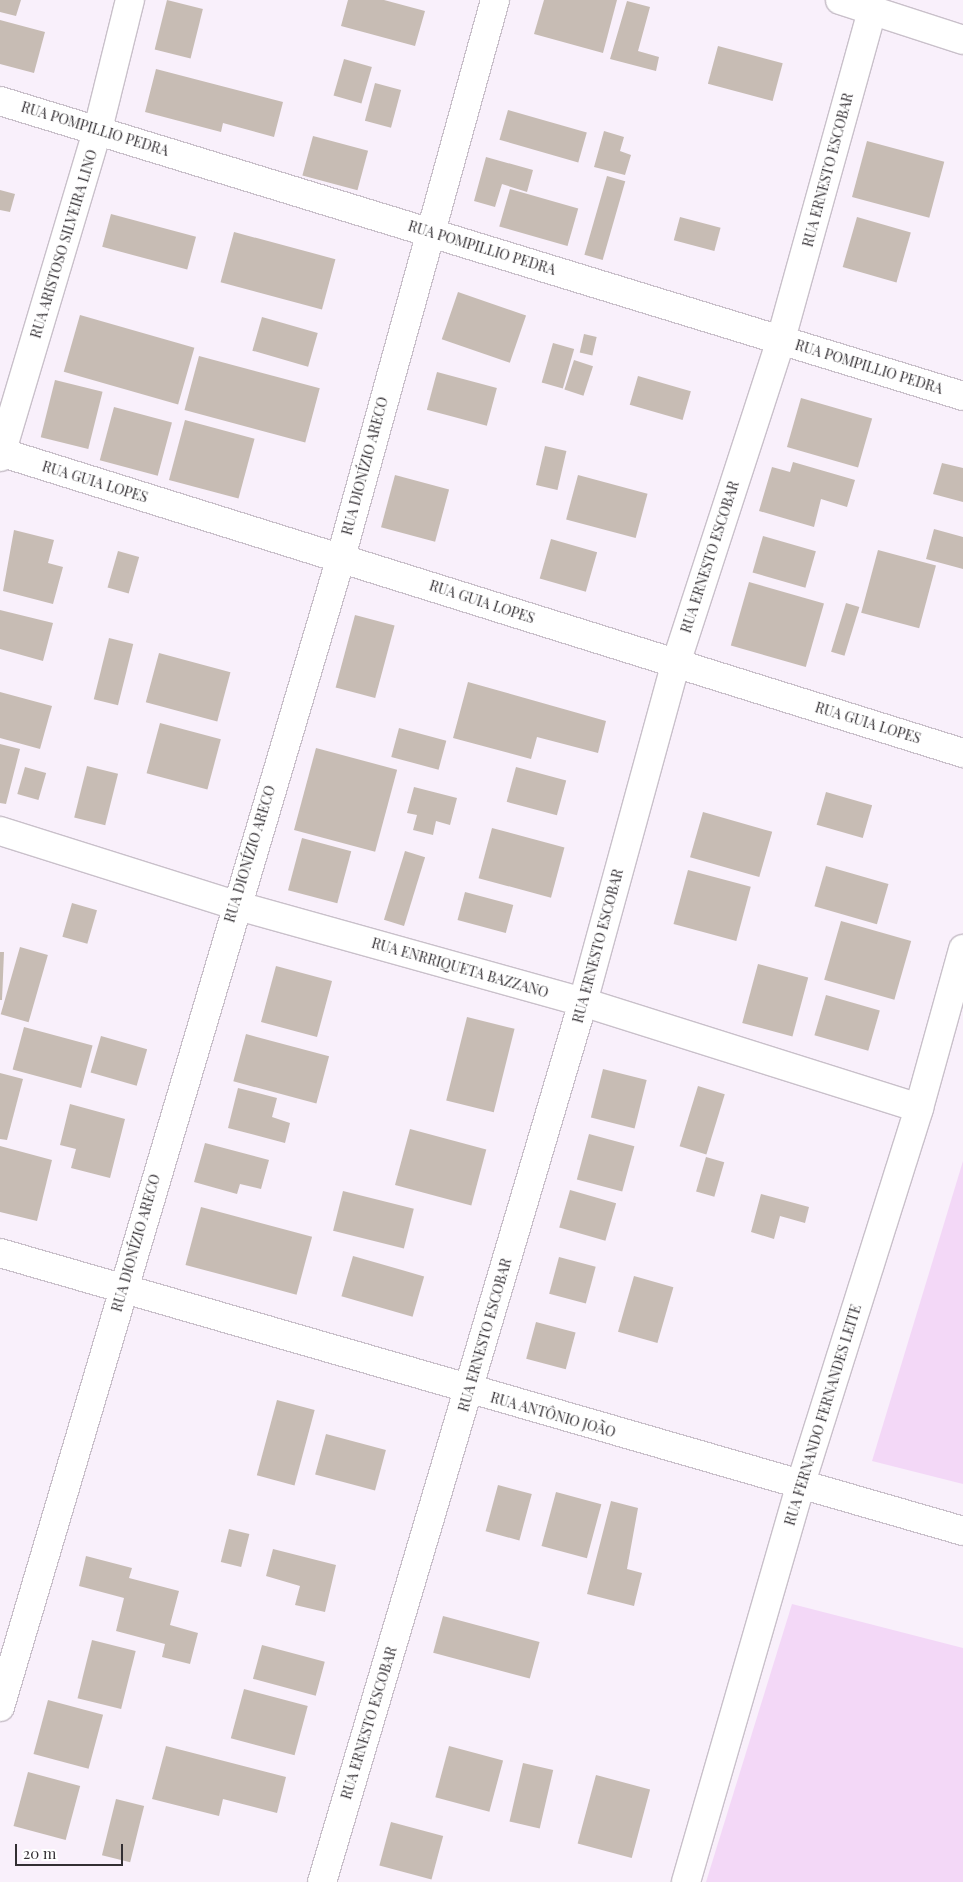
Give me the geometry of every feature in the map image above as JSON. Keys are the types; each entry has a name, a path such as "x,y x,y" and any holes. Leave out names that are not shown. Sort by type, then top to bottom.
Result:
{"street":[{"name":"RUA ARISTOSO SILVEIRA LINO","path":"0,454 98,129 130,0"},
{"name":"RUA DIONÍZIO ARECO","path":"0,1707 235,905 340,557 495,0"},
{"path":"840,0 963,40"},
{"name":"RUA ERNESTO ESCOBAR","path":"322,1882 583,1002 676,663 781,339 872,10"},
{"name":"RUA POMPILLIO PEDRA","path":"0,101 98,129 963,396"},
{"name":"RUA GUIA LOPES","path":"0,454 340,557 963,753"},
{"name":"RUA ENRRIQUETA BAZZANO","path":"0,831 235,905 583,1002 919,1108"},
{"name":"RUA FERNANDO FERNANDES LEITE","path":"686,1882 800,1486 919,1108 963,949"},
{"name":"RUA ANTÔNIO JOÃO","path":"0,1253 469,1391 963,1531"}],"shaded area":[{"path":"963,1161 963,1484 872,1461"},
{"path":"792,1604 963,1648 963,1882 706,1882"}],"building":[{"path":"0,0 21,0 16,16 0,12"},
{"path":"167,0 203,9 191,58 155,49"},
{"path":"348,0 384,0 425,11 415,46 341,26"},
{"path":"544,0 617,0 603,53 534,34"},
{"path":"627,1 650,7 638,51 659,57 656,71 610,59"},
{"path":"0,20 45,32 34,73 0,64"},
{"path":"718,46 783,63 773,101 708,84"},
{"path":"344,59 372,67 361,104 334,96"},
{"path":"156,69 283,102 274,137 223,123 221,132 145,112"},
{"path":"375,83 401,90 391,128 365,121"},
{"path":"508,110 587,133 578,162 499,140"},
{"path":"604,131 624,137 620,151 631,155 625,175 594,167"},
{"path":"313,136 368,151 357,190 302,176"},
{"path":"867,141 944,162 929,218 852,197"},
{"path":"486,157 533,170 527,192 502,184 495,207 474,201"},
{"path":"607,176 625,181 603,260 584,255"},
{"path":"510,189 578,209 567,246 499,226"},
{"path":"0,190 15,194 10,212 0,210"},
{"path":"111,214 196,237 187,270 102,247"},
{"path":"680,217 721,228 714,251 674,240"},
{"path":"857,217 911,232 896,282 843,267"},
{"path":"234,232 335,259 322,309 221,282"},
{"path":"458,292 526,315 510,363 442,339"},
{"path":"80,315 194,348 178,405 64,372"},
{"path":"262,317 318,333 308,367 252,351"},
{"path":"584,334 597,337 592,355 580,353"},
{"path":"553,343 574,349 563,388 542,382"},
{"path":"199,356 320,388 305,442 185,410"},
{"path":"574,360 593,366 583,396 564,389"},
{"path":"437,372 497,388 487,426 427,410"},
{"path":"638,376 691,391 683,420 630,405"},
{"path":"55,380 103,392 88,449 41,437"},
{"path":"801,398 872,418 858,467 787,447"},
{"path":"114,407 172,423 158,476 100,460"},
{"path":"185,420 255,439 238,499 169,480"},
{"path":"545,446 566,451 557,490 536,485"},
{"path":"793,462 855,480 847,507 821,499 814,527 759,511 772,467 790,472"},
{"path":"942,463 963,468 963,502 933,494"},
{"path":"395,475 449,489 435,542 381,527"},
{"path":"578,475 648,494 636,538 566,519"},
{"path":"934,529 963,537 963,569 926,559"},
{"path":"14,530 54,540 48,563 63,567 53,604 3,591"},
{"path":"763,536 816,551 805,588 753,573"},
{"path":"551,539 597,552 586,592 540,578"},
{"path":"878,550 936,566 919,628 861,613"},
{"path":"118,551 139,557 129,594 108,588"},
{"path":"749,582 824,603 806,667 731,645"},
{"path":"846,603 859,607 844,656 831,652"},
{"path":"0,610 53,623 43,661 0,649"},
{"path":"355,615 395,626 375,698 336,687"},
{"path":"109,638 133,644 118,705 94,699"},
{"path":"159,653 230,672 217,721 146,702"},
{"path":"468,682 606,721 598,753 537,737 531,759 453,738"},
{"path":"0,692 52,706 40,749 0,738"},
{"path":"160,723 221,739 207,790 147,773"},
{"path":"399,728 446,741 439,770 391,757"},
{"path":"0,744 20,749 6,804 0,803"},
{"path":"316,748 397,770 375,852 294,830"},
{"path":"87,766 118,774 105,825 74,817"},
{"path":"25,767 46,773 38,800 17,794"},
{"path":"516,767 566,780 557,815 507,802"},
{"path":"414,787 457,798 450,825 436,821 433,835 413,830 417,815 407,813"},
{"path":"826,792 872,805 863,838 817,825"},
{"path":"703,812 772,832 759,877 690,857"},
{"path":"492,828 564,847 551,898 479,878"},
{"path":"302,838 351,851 337,903 288,890"},
{"path":"405,851 425,857 404,926 384,920"},
{"path":"826,866 888,884 877,924 814,906"},
{"path":"688,870 751,887 736,941 674,924"},
{"path":"465,892 513,905 506,933 457,920"},
{"path":"72,903 97,910 87,944 62,937"},
{"path":"841,921 911,941 894,1000 824,980"},
{"path":"20,947 48,955 29,1022 1,1014"},
{"path":"0,952 4,952 2,1000 0,1000"},
{"path":"758,964 808,977 792,1036 742,1023"},
{"path":"276,966 332,981 317,1037 261,1022"},
{"path":"826,995 880,1010 868,1051 814,1035"},
{"path":"467,1017 515,1029 494,1112 446,1100"},
{"path":"24,1027 93,1045 81,1088 13,1070"},
{"path":"246,1034 329,1056 316,1104 233,1081"},
{"path":"101,1036 147,1049 137,1086 91,1073"},
{"path":"603,1069 647,1080 635,1128 591,1118"},
{"path":"0,1073 23,1079 7,1140 0,1139"},
{"path":"698,1086 725,1094 706,1154 680,1146"},
{"path":"238,1088 277,1098 272,1117 290,1123 285,1143 228,1128"},
{"path":"70,1104 125,1119 110,1178 71,1168 76,1149 60,1145"},
{"path":"410,1129 486,1149 471,1205 395,1185"},
{"path":"589,1134 634,1146 622,1192 577,1179"},
{"path":"205,1143 269,1160 261,1189 240,1184 237,1194 194,1182"},
{"path":"0,1146 52,1160 37,1221 0,1212"},
{"path":"706,1157 724,1162 714,1197 696,1192"},
{"path":"570,1190 616,1203 605,1241 559,1227"},
{"path":"343,1191 414,1209 404,1248 333,1231"},
{"path":"761,1194 809,1207 805,1223 780,1216 774,1239 751,1232"},
{"path":"201,1207 312,1237 297,1295 185,1265"},
{"path":"353,1256 424,1276 413,1317 341,1296"},
{"path":"559,1257 596,1267 586,1304 549,1294"},
{"path":"634,1276 673,1287 657,1343 618,1332"},
{"path":"536,1322 576,1333 566,1369 526,1359"},
{"path":"277,1400 315,1410 294,1485 257,1475"},
{"path":"326,1434 386,1450 375,1491 315,1475"},
{"path":"498,1485 532,1494 519,1540 486,1531"},
{"path":"556,1492 601,1504 587,1558 542,1546"},
{"path":"611,1501 638,1508 627,1569 642,1573 634,1606 587,1594"},
{"path":"229,1529 249,1534 241,1567 221,1562"},
{"path":"273,1549 336,1565 325,1612 295,1605 300,1586 266,1576"},
{"path":"86,1556 132,1568 129,1578 179,1591 170,1625 198,1633 190,1664 162,1657 165,1644 116,1631 124,1598 79,1586"},
{"path":"443,1616 540,1642 530,1679 433,1653"},
{"path":"92,1640 136,1651 121,1709 77,1698"},
{"path":"262,1645 325,1662 316,1696 253,1679"},
{"path":"244,1689 308,1706 295,1755 231,1738"},
{"path":"48,1700 103,1715 89,1769 34,1754"},
{"path":"166,1746 286,1777 277,1813 223,1799 219,1816 152,1799"},
{"path":"449,1746 503,1760 489,1812 435,1797"},
{"path":"523,1763 553,1770 540,1828 510,1821"},
{"path":"28,1772 80,1786 66,1840 14,1826"},
{"path":"596,1775 650,1789 632,1858 578,1844"},
{"path":"116,1799 144,1806 130,1862 102,1855"},
{"path":"391,1822 443,1836 432,1879 379,1865"}]}
